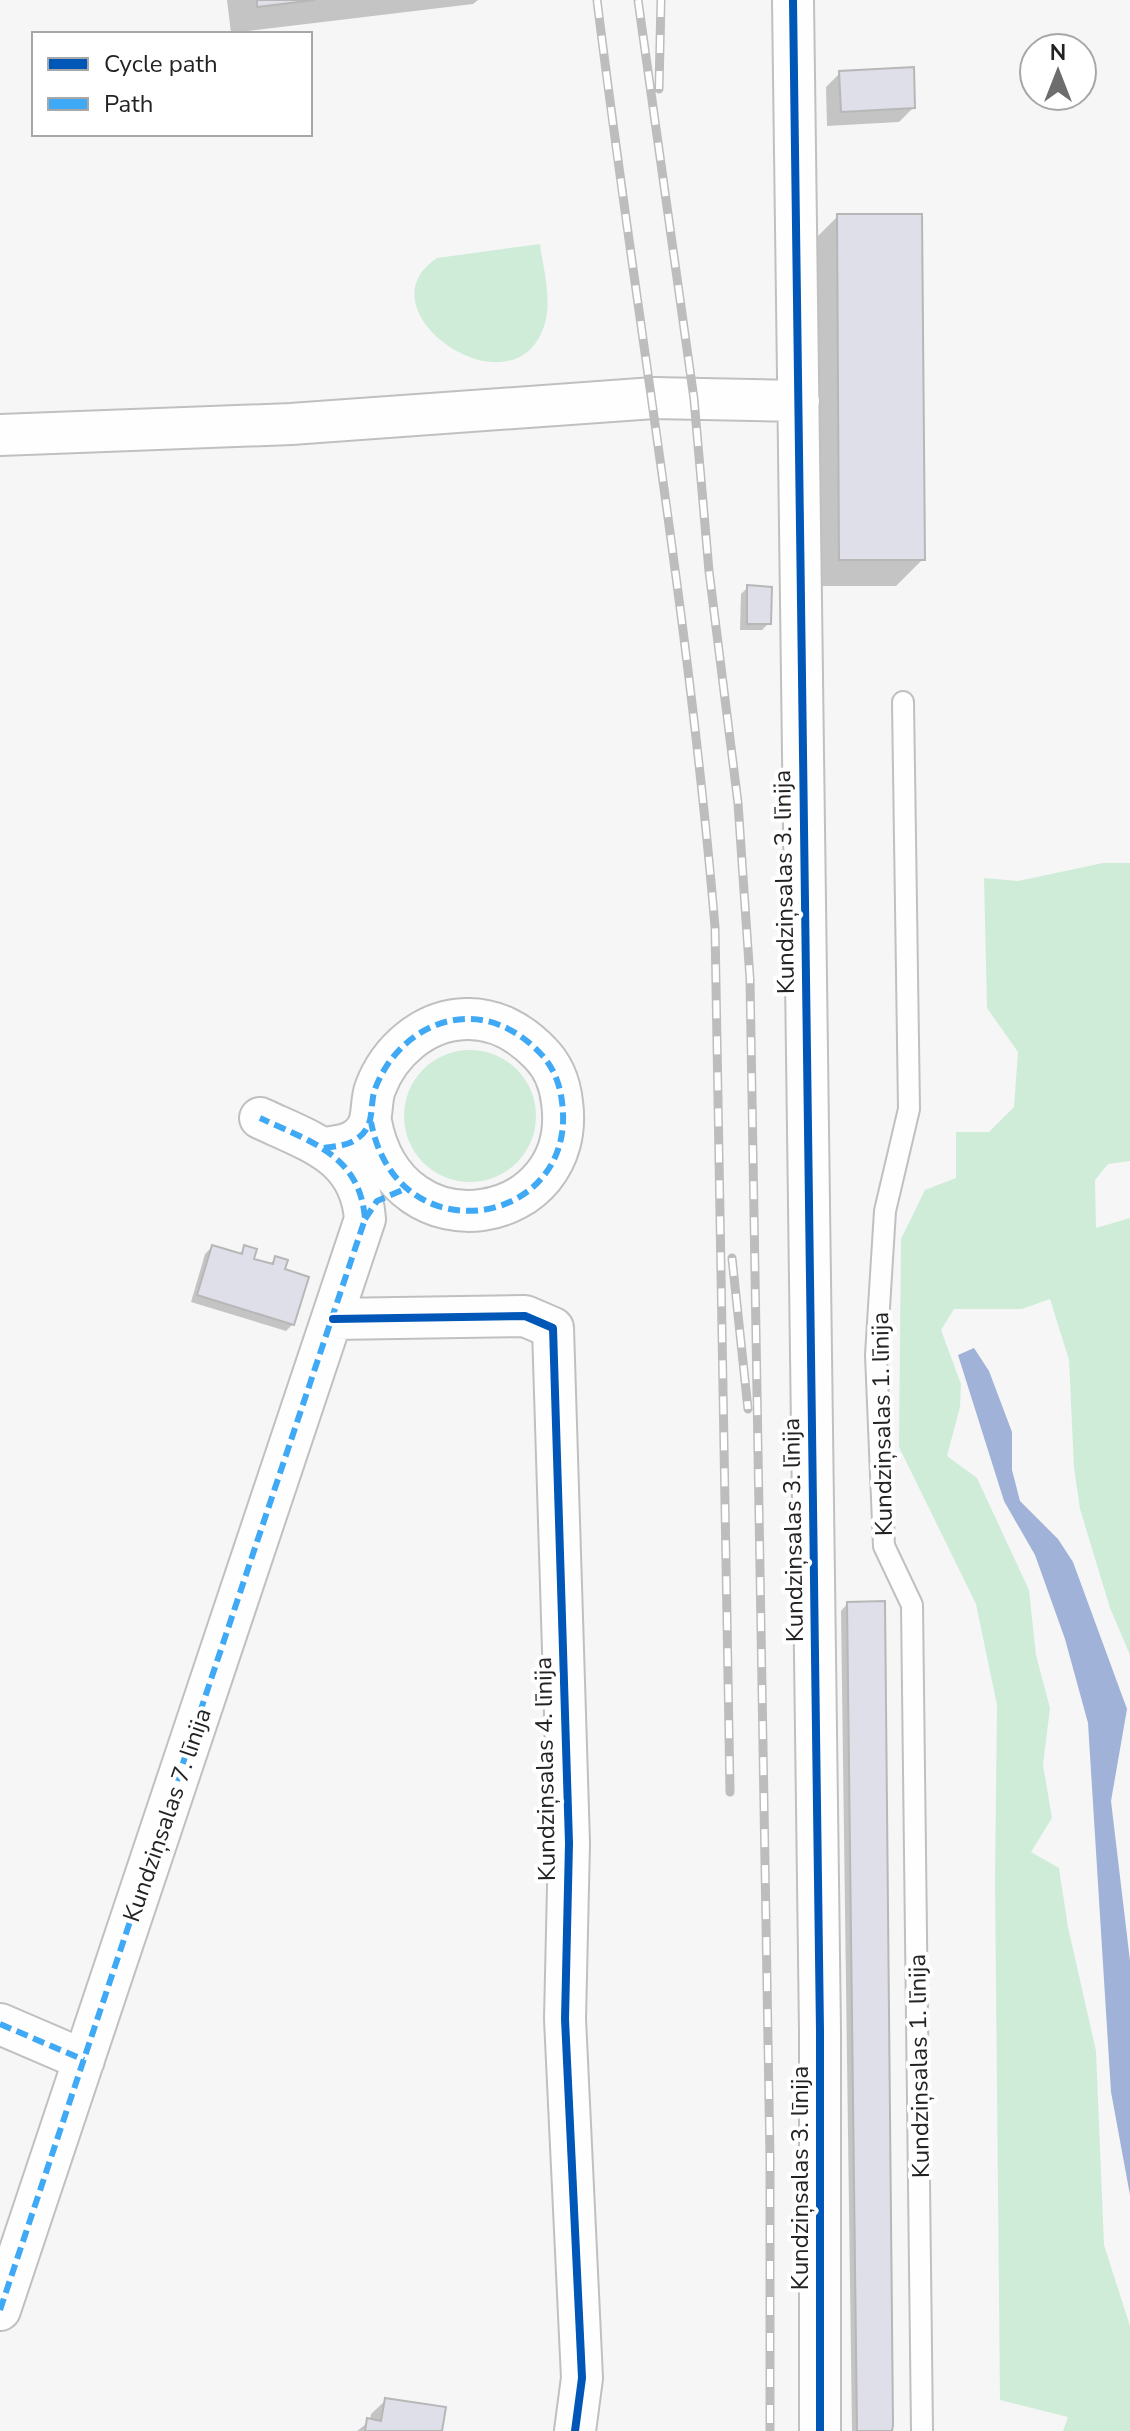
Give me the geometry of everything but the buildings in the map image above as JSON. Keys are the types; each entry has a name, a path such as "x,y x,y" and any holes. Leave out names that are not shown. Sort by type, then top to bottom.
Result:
{"street":[{"name":"Kundziņsalas 3. līnija","path":"793,0 820,2031 820,2431"},
{"path":"0,435 291,424 654,398 799,401"},
{"path":"465,1019 496,1024 524,1037 546,1059 560,1086 564,1117 559,1148 544,1175 521,1196 493,1209 462,1212 432,1205 405,1189 385,1166 371,1122 374,1091 387,1063 408,1040 435,1025 465,1019"},
{"path":"260,1118 324,1148 351,1171 364,1199 365,1219"},
{"path":"324,1148 345,1146 360,1137 371,1122"},
{"path":"365,1219 377,1201 405,1189"},
{"name":"Kundziņsalas 7. līnija","path":"0,2310 365,1219"},
{"name":"Kundziņsalas 4. līnija","path":"333,1319 525,1316 553,1328 569,1843 566,2034 582,2378 575,2431"},
{"path":"0,2024 84,2060"}],"lane":[{"name":"Kundziņsalas 1. līnija","path":"903,702 909,1109 885,1211 876,1355 884,1546 912,1605 922,2431"}],"green space":[{"path":"540,244 547,314 529,351 505,362 477,359 450,347 428,328 416,304 417,280 437,258"},
{"path":"1103,863 1130,863 1130,1161 1108,1164 1095,1180 1096,1228 1130,1218 1130,1655 1110,1608 1080,1509 1074,1468 1069,1360 1050,1299 1022,1309 954,1309 941,1330 961,1384 960,1407 947,1456 977,1478 1029,1590 1036,1655 1050,1708 1043,1765 1052,1818 1031,1852 1059,1868 1068,1927 1096,2051 1104,2245 1130,2326 1130,2431 1063,2431 1068,2417 1000,2400 995,1880 997,1705 976,1604 899,1447 901,1239 925,1190 956,1178 956,1132 989,1132 1014,1107 1018,1052 987,1008 984,878 1018,881"},
{"path":"470,1050 495,1055 517,1069 531,1091 536,1116 531,1141 517,1163 495,1177 470,1182 445,1177 423,1163 409,1141 404,1116 409,1091 423,1069 445,1055"}],"water":[{"path":"974,1348 989,1371 1012,1432 1012,1470 1020,1501 1058,1539 1073,1562 1127,1709 1111,1801 1130,1961 1130,2195 1111,2092 1088,1723 1065,1639 1035,1555 1004,1501 958,1355"}],"railway":[{"path":"597,0 691,694 715,927 730,1792"},
{"path":"638,0 694,399 709,571 738,803 750,979 770,2159 770,2431"},
{"path":"659,89 661,0"},
{"path":"732,1258 748,1409"}],"marked path":[{"path":"324,1148 350,1143 364,1133 370,1121 375,1089 389,1062 422,1032 451,1021 487,1021 507,1028 524,1039 552,1069 562,1102 560,1144 543,1177 516,1199 483,1210 447,1209 414,1194 387,1166 371,1122"},
{"path":"0,2310 365,1219 361,1197 343,1165 314,1144 260,1118"},
{"path":"365,1219 377,1201 405,1189"},
{"path":"0,2024 84,2060"}],"cycle path":[{"path":"793,0 820,2031 820,2431"},
{"path":"333,1319 525,1316 553,1328 569,1843 565,2019 582,2378 575,2431"}]}
